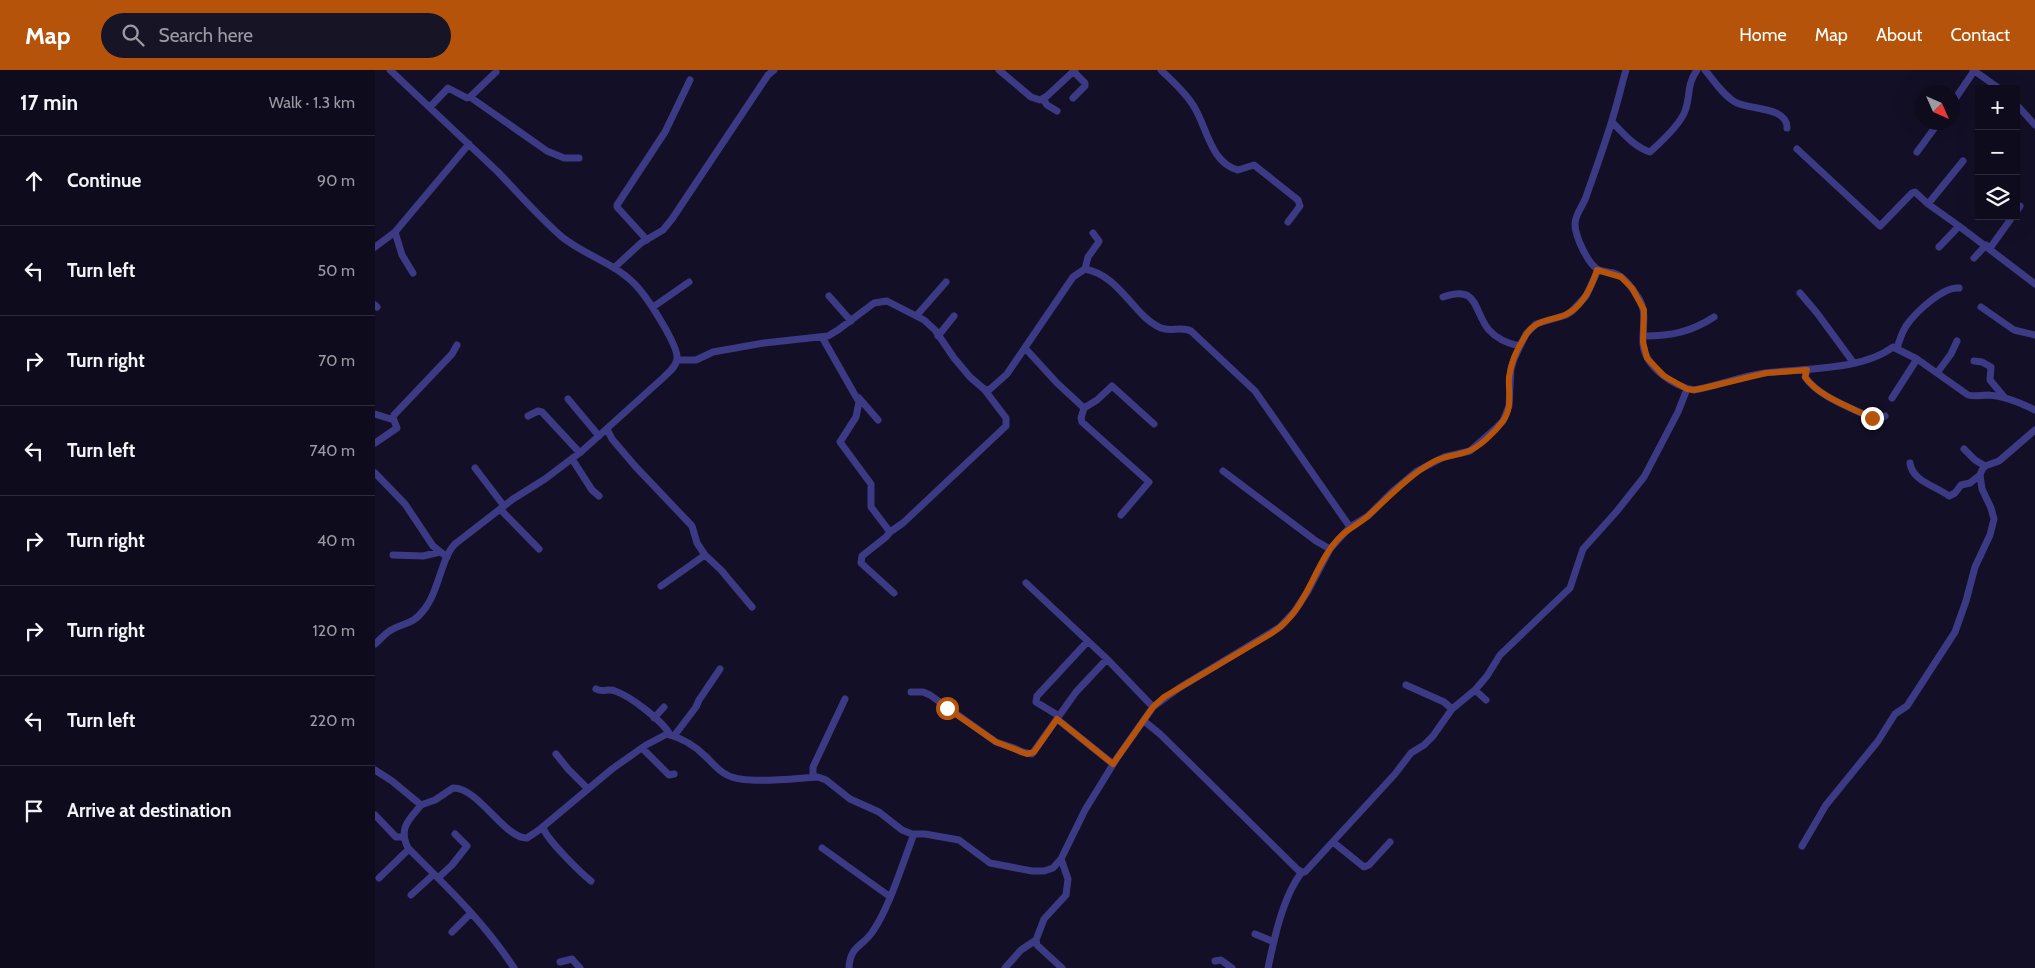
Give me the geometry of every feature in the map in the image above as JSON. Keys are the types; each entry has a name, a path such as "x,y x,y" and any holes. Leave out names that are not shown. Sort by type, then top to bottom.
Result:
{"street":[{"path":"375,644 395,628 410,624 424,610 433,596 448,551 455,544 580,453 674,367 677,360 677,351 653,307 639,288 615,267 588,255 560,235 469,144 390,70"},
{"path":"615,267 633,249 659,233 672,219 768,75 774,70"},
{"path":"999,70 1031,97 1036,99 1043,99 1074,71 1085,82 1085,86 1073,98"},
{"path":"1161,70 1193,104 1216,153 1223,163 1238,170 1253,165 1298,200 1300,206 1288,222"},
{"path":"1626,70 1612,122 1586,197 1575,218 1576,232 1588,259 1597,270 1621,277 1632,288 1644,310 1644,350 1647,358 1664,376 1687,389 1694,390 1766,373 1821,370 1880,356 1893,347 1917,359 1968,395 1990,395 2005,398 2035,410"},
{"path":"1612,122 1643,150 1650,152 1685,111 1691,79 1697,70"},
{"path":"1705,70 1733,101 1743,106 1773,110 1786,121 1787,128"},
{"path":"1960,91 1973,70 1995,85"},
{"path":"471,97 496,72"},
{"path":"617,208 626,190 665,132 690,80"},
{"path":"430,107 448,88 467,98 471,97 547,151 565,158 579,158"},
{"path":"1043,99 1047,105 1057,111"},
{"path":"2020,108 2035,125"},
{"path":"1917,152 1933,130"},
{"path":"375,247 395,232 469,144"},
{"path":"1797,149 1880,226 1912,192 1915,192 1928,204 2035,284"},
{"path":"1928,204 1963,162"},
{"path":"609,209 617,208 647,240"},
{"path":"1974,258 1988,247 2010,220"},
{"path":"1939,247 1959,226"},
{"path":"395,232 401,255 413,273"},
{"path":"984,389 989,390 994,387 1007,374 1073,277 1085,269 1088,257 1099,240 1093,233"},
{"path":"1085,269 1096,271 1103,275 1144,315 1162,328 1181,328 1191,331 1243,377 1274,416 1350,527"},
{"path":"596,689 600,692 616,691 664,725 672,736 696,748 725,775 734,779 774,780 813,777 825,780 850,799 871,808 902,830 914,834 959,840 990,863 1044,871 1053,868 1061,859 1085,810 1113,764 1153,707 1179,688 1280,627 1294,612 1308,591 1330,549 1350,527 1368,516 1391,492 1417,471 1444,456 1470,451 1480,444 1503,421 1509,406 1511,369 1526,334 1536,324 1566,315 1580,304 1591,288 1597,270"},
{"path":"2035,276 2035,284"},
{"path":"653,307 689,282"},
{"path":"917,315 946,282"},
{"path":"1897,348 1907,325 1917,314 1944,291 1959,288"},
{"path":"1801,293 1853,362"},
{"path":"1443,297 1453,294 1467,295 1474,300 1489,330 1510,344 1520,346"},
{"path":"829,296 851,321"},
{"path":"677,360 696,360 713,352 772,342 822,337 839,330 869,306 882,302 891,303 917,315 938,336 954,358 984,389 1006,418 1006,426 903,523 862,556 861,560 864,568 894,593"},
{"path":"1981,307 2014,330 2035,335"},
{"path":"938,336 954,316"},
{"path":"1644,336 1665,336 1698,327 1714,317"},
{"path":"822,337 846,381 878,420"},
{"path":"1937,373 1951,354 1957,341"},
{"path":"375,443 397,428 394,415 452,354 457,345"},
{"path":"1025,348 1057,383 1084,408"},
{"path":"1892,398 1917,359"},
{"path":"1974,361 1991,366 1991,380 2005,398"},
{"path":"1807,370 1805,377 1809,383 1827,395 1872,418 1879,419 1885,416"},
{"path":"1121,515 1149,482 1082,422 1081,414 1084,408 1097,400 1112,386 1153,424"},
{"path":"1267,968 1294,881 1333,842 1395,774 1411,753 1429,740 1452,710 1475,690 1487,676 1500,655 1570,588 1583,549 1644,477 1678,412 1687,389"},
{"path":"857,396 859,409 840,442 871,484 871,507 890,532"},
{"path":"568,399 599,436"},
{"path":"528,416 538,411 543,412 580,453"},
{"path":"375,414 394,420"},
{"path":"607,429 612,439 635,466 692,526 697,543 705,555 721,570 752,607"},
{"path":"1910,462 1916,476 1949,496 1955,493 1961,485 1970,483 1980,476 1985,466 1999,461 2035,430"},
{"path":"1963,449 1985,466"},
{"path":"572,459 592,490 599,496"},
{"path":"475,468 502,508 539,548"},
{"path":"1223,471 1316,541 1330,549"},
{"path":"375,473 405,504 433,546 447,557"},
{"path":"1802,846 1826,805 1878,741 1895,714 1907,706 1955,632 1975,567 1990,535 1993,519 1991,508 1983,493 1980,476"},
{"path":"393,555 423,556 440,552"},
{"path":"661,586 705,555"},
{"path":"1026,583 1107,659 1153,707"},
{"path":"1088,641 1037,696 1036,702 1113,764"},
{"path":"911,692 923,692 930,695 996,742 1027,754 1034,752 1084,683 1107,659"},
{"path":"514,968 495,940 471,912 409,849 403,837 404,829 408,822 421,805 435,800 453,788 458,788 463,789 493,813 515,835 527,838 642,748 658,738 672,736 697,707 699,700 720,669"},
{"path":"1406,685 1444,702 1452,710"},
{"path":"1475,690 1486,700"},
{"path":"813,777 813,767 845,699"},
{"path":"654,718 664,707"},
{"path":"1144,721 1160,734 1302,872"},
{"path":"642,748 669,775 674,774"},
{"path":"556,754 567,769 588,789"},
{"path":"375,770 399,785 421,805"},
{"path":"375,815 396,837 403,837"},
{"path":"543,827 546,834 567,858 591,881"},
{"path":"411,895 436,876 467,846 455,834"},
{"path":"849,968 849,957 873,932 914,834"},
{"path":"1333,842 1364,868 1390,842"},
{"path":"822,848 889,896"},
{"path":"379,878 409,849"},
{"path":"1005,968 1021,950 1036,940 1044,919 1066,895 1068,880 1061,859"},
{"path":"452,932 471,912"},
{"path":"1255,934 1275,942"},
{"path":"1036,940 1037,945 1062,968"},
{"path":"560,962 572,959 580,968"},
{"path":"1215,960 1221,960 1232,968"}],"route":[{"path":"947,708 978,728 989,739 1027,754 1034,752 1057,719 1113,764 1149,712 1164,697 1280,627 1294,612 1308,591 1330,549 1350,527 1368,516 1391,492 1417,471 1444,456 1470,451 1480,444 1503,421 1511,398 1509,378 1513,359 1526,334 1536,324 1566,315 1580,304 1591,288 1597,270 1614,273 1632,288 1644,310 1643,342 1647,358 1664,376 1679,385 1694,390 1766,373 1807,370 1805,377 1809,383 1827,395 1872,418"}]}
